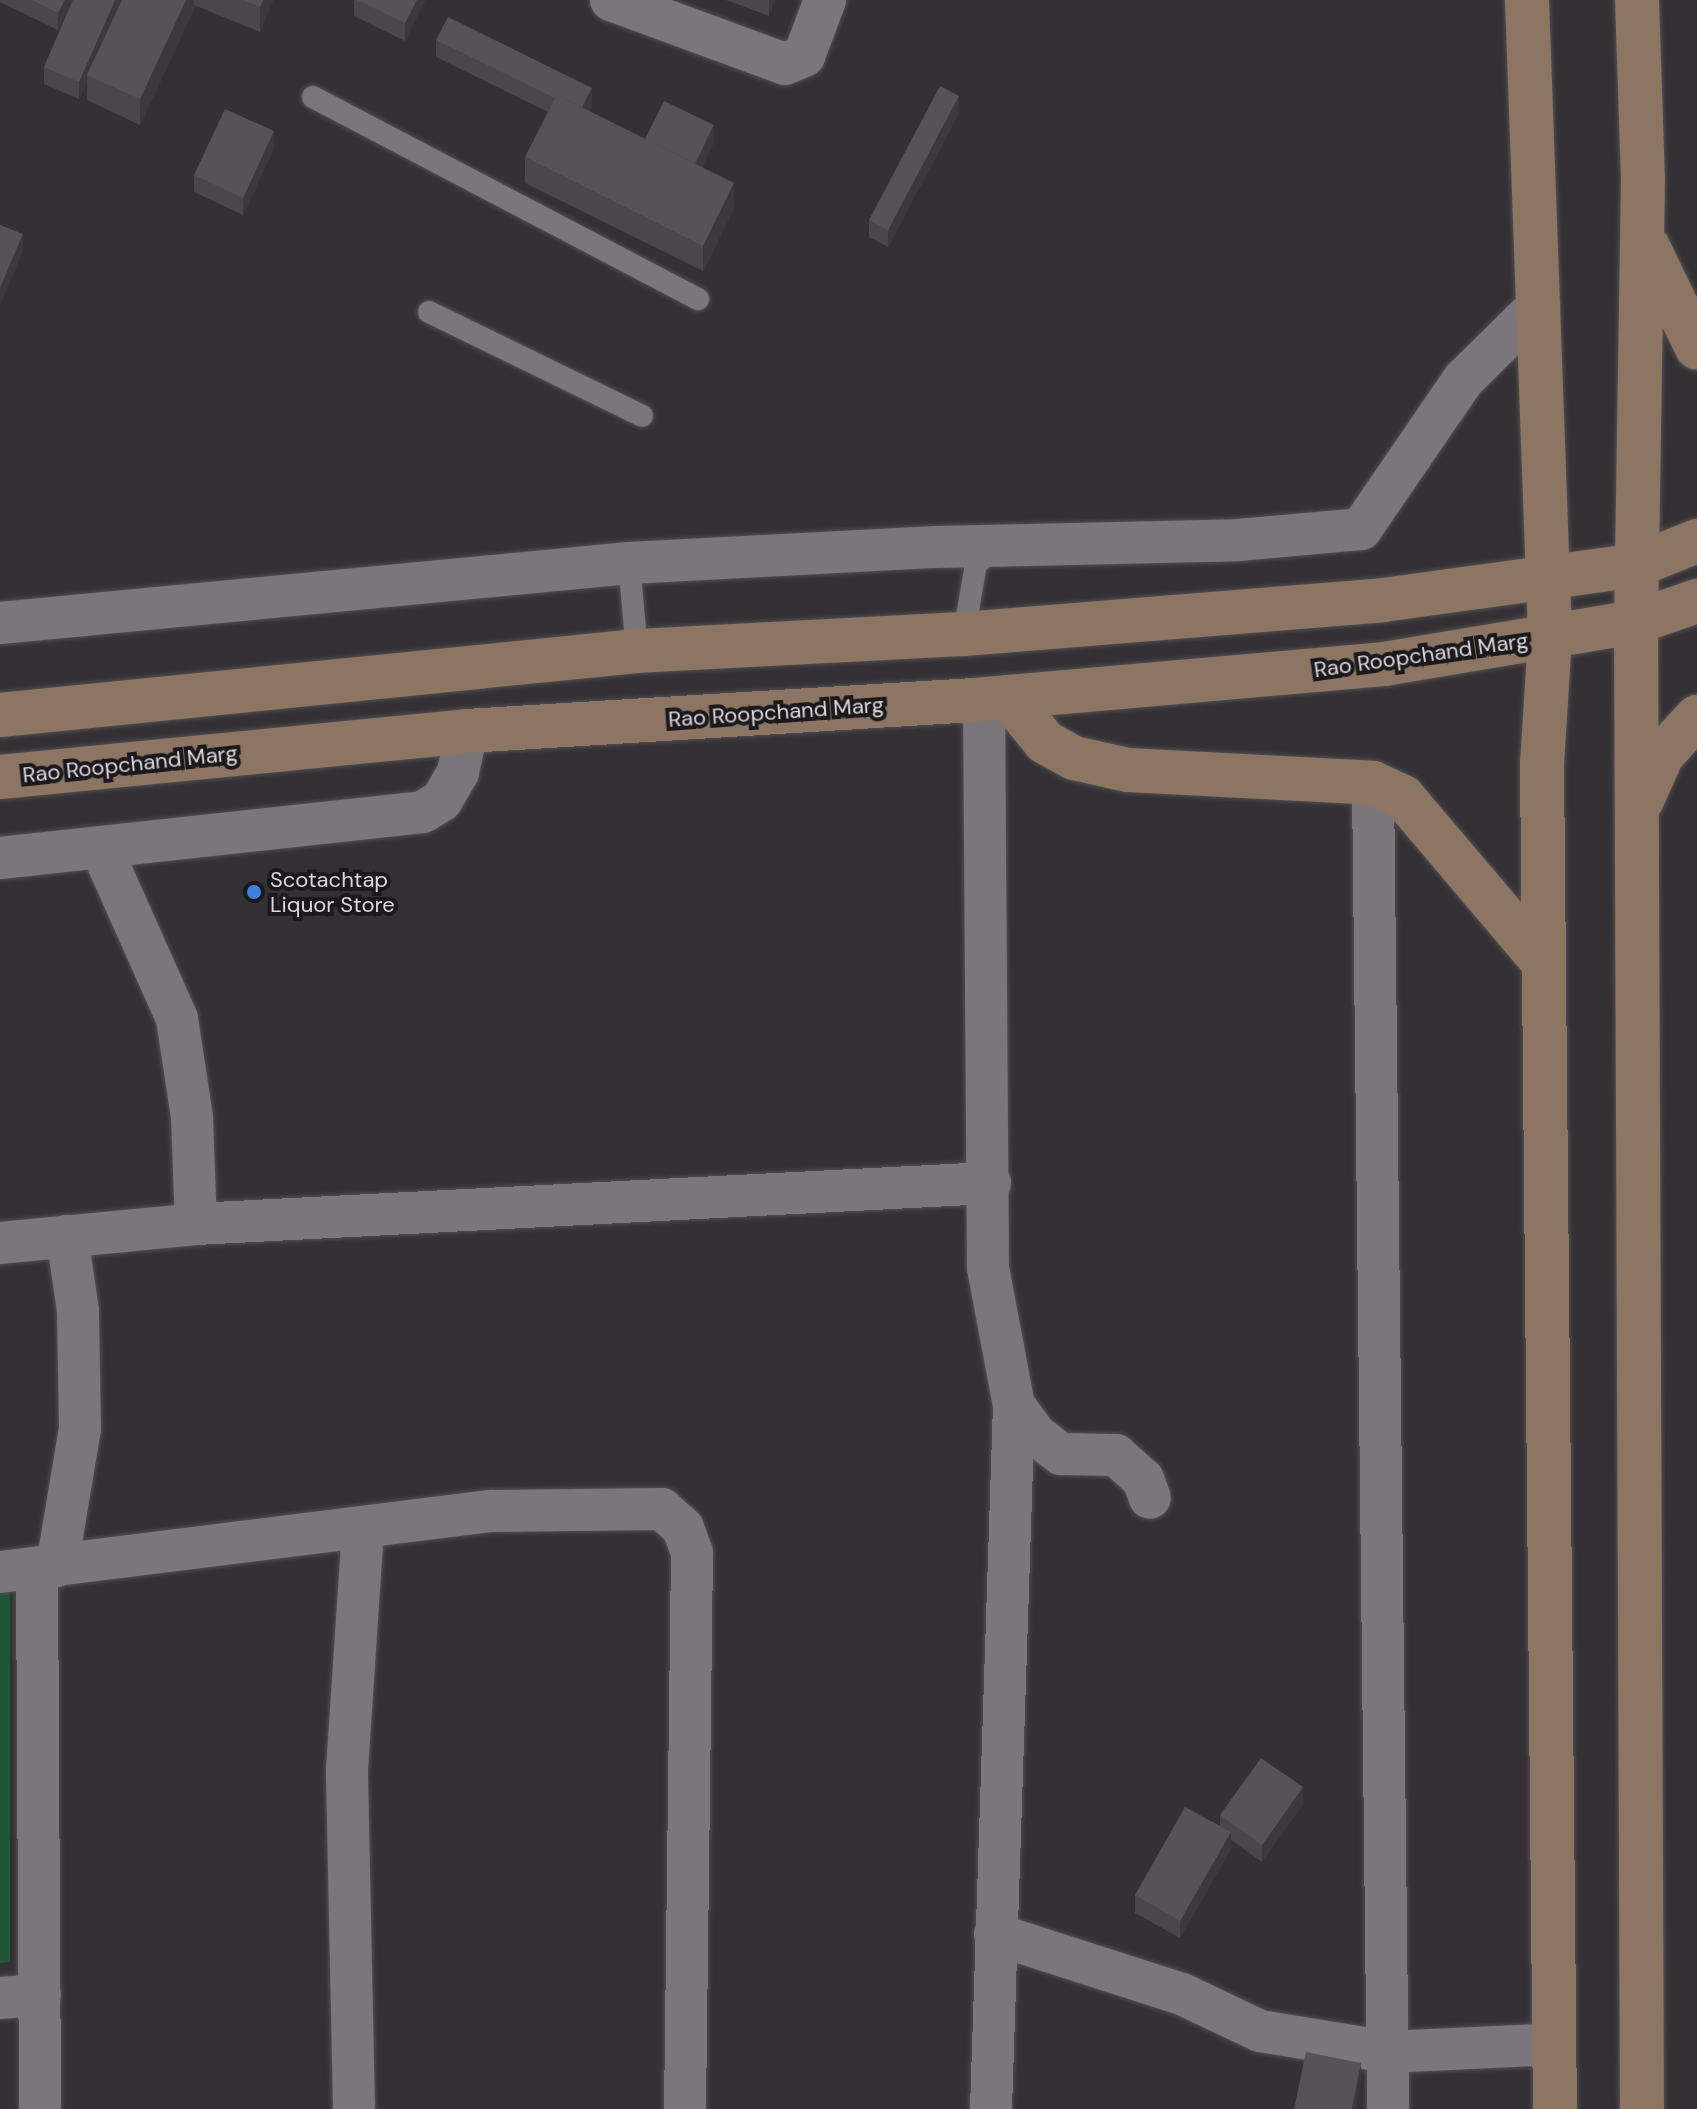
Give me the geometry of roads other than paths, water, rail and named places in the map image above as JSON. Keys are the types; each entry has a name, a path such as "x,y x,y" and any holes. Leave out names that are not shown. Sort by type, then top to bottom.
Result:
{"main road":[{"path":"1527,0 1550,637 1542,764 1555,2109"},
{"path":"1637,0 1643,234 1636,622 1642,2109"},
{"path":"1643,234 1697,348"},
{"path":"0,715 637,651 964,634 1383,600 1637,565 1697,541"},
{"name":"Rao Roopchand Marg","path":"0,777 467,731 996,698 1384,664 1636,622 1697,601"},
{"path":"996,698 1045,742 1074,758 1128,770 1373,783 1403,797 1543,962"},
{"path":"1638,809 1662,755 1697,717"}],"street":[{"path":"611,0 785,64 804,56 825,0"},
{"path":"0,623 629,563 996,546 1238,540 1361,529 1463,380 1539,305"},
{"path":"991,2109 1014,1405 988,1268 996,698"},
{"path":"0,858 423,812 442,800 458,772 467,731"},
{"path":"1373,783 1388,2109"},
{"path":"101,848 177,1019 192,1117 196,1224"},
{"path":"0,1243 196,1224 990,1183"},
{"path":"40,2109 20,1997 32,1569 80,1428 78,1311 67,1236"},
{"path":"1014,1405 1035,1434 1061,1454 1116,1455 1143,1479 1150,1498"},
{"path":"32,1569 491,1511 619,1506 662,1509 683,1528 692,1553 685,2109"},
{"path":"354,2109 347,1770 363,1529"},
{"path":"995,1934 1182,1994 1260,2031 1388,2052 1555,2044"}],"lane":[{"path":"313,97 698,299"},
{"path":"429,312 642,416"},
{"path":"964,634 976,564 996,546"},
{"path":"629,563 637,651"}],"place":[{"name":"Scotachtap Liquor Store","path":"254,892"}]}
